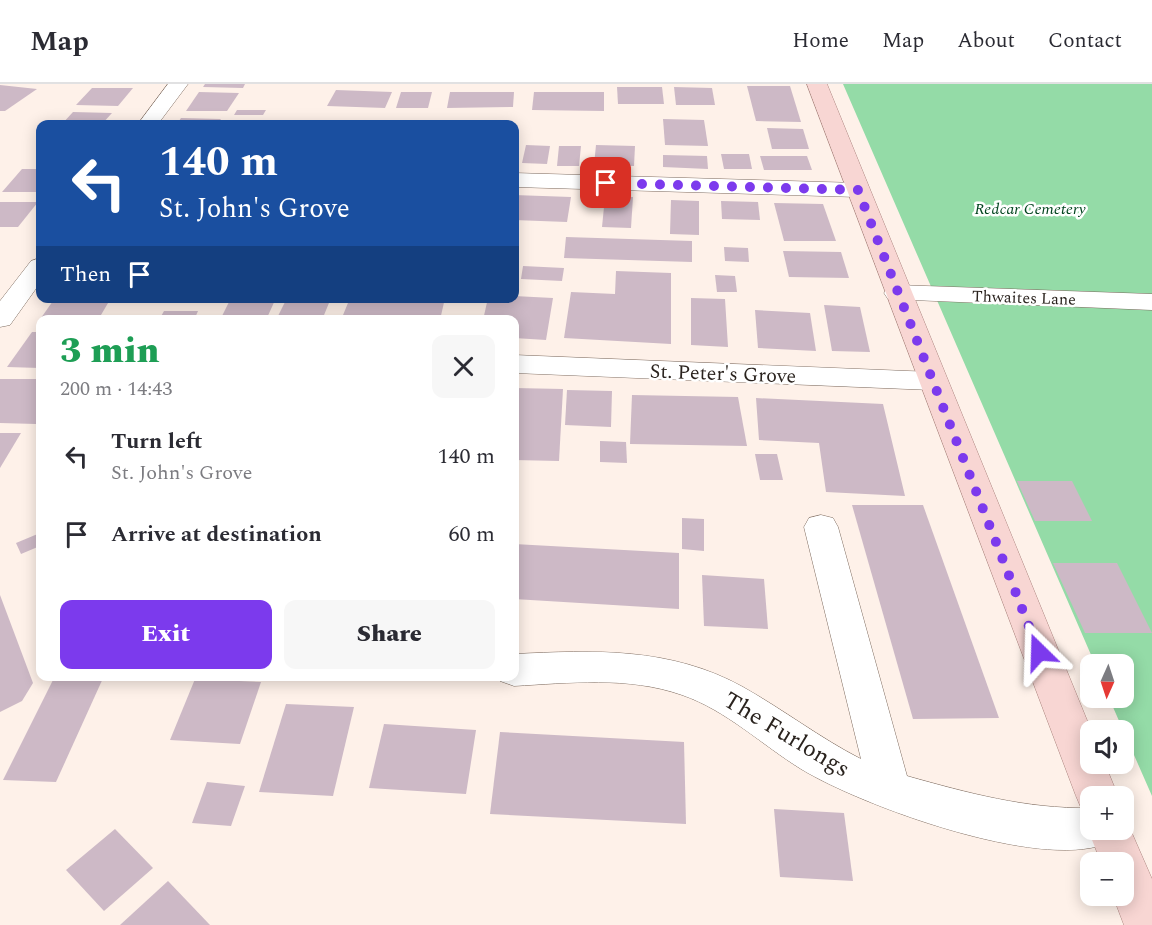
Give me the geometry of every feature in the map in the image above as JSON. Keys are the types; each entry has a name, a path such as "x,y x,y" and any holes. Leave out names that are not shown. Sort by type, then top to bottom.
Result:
{"main road":[{"path":"817,84 897,293 1093,786"},
{"path":"1134,892 1147,925"}],"street":[{"path":"151,120 178,84"},
{"path":"519,180 858,190"},
{"path":"0,319 36,271"},
{"name":"Thwaites Lane","path":"897,293 1152,302"},
{"name":"St. Peter's Grove","path":"519,364 932,381"},
{"path":"821,527 890,790"},
{"name":"The Furlongs","path":"519,670 601,666 646,670 691,681 727,697 835,767 890,790 995,822 1057,830 1080,829"}],"green space":[{"name":"Redcar Cemetery","path":"843,84 1152,84 1152,796 1134,755 1134,720 1119,720 1113,708 1134,708 1134,654 1091,654"}],"building":[{"path":"205,84 245,84 243,88 203,87"},
{"path":"0,85 37,89 5,111 0,111"},
{"path":"747,86 790,86 801,122 756,121"},
{"path":"617,87 662,87 664,104 618,104"},
{"path":"674,87 712,88 715,105 676,105"},
{"path":"92,88 133,88 118,106 76,105"},
{"path":"336,90 392,92 385,108 327,106"},
{"path":"199,92 239,93 227,111 186,111"},
{"path":"401,92 432,92 428,108 396,108"},
{"path":"450,92 514,92 513,107 447,108"},
{"path":"534,92 604,92 604,111 532,110"},
{"path":"237,110 266,110 263,115 234,115"},
{"path":"73,112 112,113 106,120 66,120"},
{"path":"181,118 221,119 220,120 180,120"},
{"path":"663,119 704,120 708,146 665,145"},
{"path":"767,128 803,129 809,149 772,149"},
{"path":"526,145 550,146 547,164 522,163"},
{"path":"596,145 635,146 634,166 594,165"},
{"path":"559,146 581,146 579,166 557,166"},
{"path":"721,154 749,154 752,169 724,169"},
{"path":"663,155 707,156 708,169 663,167"},
{"path":"760,156 807,156 812,170 764,170"},
{"path":"22,169 36,169 36,192 2,192"},
{"path":"519,195 571,197 567,222 519,220"},
{"path":"605,197 633,197 631,228 602,227"},
{"path":"671,200 699,201 699,235 670,234"},
{"path":"721,201 758,202 760,220 722,219"},
{"path":"0,202 36,202 18,227 0,227"},
{"path":"774,203 823,204 836,241 784,241"},
{"path":"566,237 692,241 692,262 564,258"},
{"path":"724,247 748,248 749,262 725,261"},
{"path":"783,251 841,252 849,278 789,277"},
{"path":"523,266 564,268 562,281 521,279"},
{"path":"616,271 671,273 671,344 564,338 571,292 615,294"},
{"path":"715,275 735,276 737,292 717,292"},
{"path":"519,296 553,298 546,340 519,338 519,315 484,315 487,303 519,303"},
{"path":"691,298 725,299 728,347 691,345"},
{"path":"52,303 108,303 101,315 43,315"},
{"path":"228,303 274,303 268,315 222,315"},
{"path":"284,303 329,303 324,315 278,315"},
{"path":"348,303 444,303 441,315 343,315"},
{"path":"824,305 860,307 870,352 832,351"},
{"path":"755,310 810,313 816,351 758,348"},
{"path":"164,311 198,311 196,315 162,315"},
{"path":"32,332 36,332 36,368 7,367"},
{"path":"0,379 36,379 36,424 0,423"},
{"path":"519,388 563,389 559,461 519,460"},
{"path":"567,390 612,391 611,427 565,425"},
{"path":"632,395 738,397 747,446 630,444"},
{"path":"756,398 883,404 905,496 826,492 819,443 759,440"},
{"path":"0,433 21,433 0,468"},
{"path":"600,441 626,442 627,463 600,462"},
{"path":"755,454 777,454 783,480 760,480"},
{"path":"1017,481 1072,481 1092,521 1035,521"},
{"path":"852,505 923,505 999,718 913,719"},
{"path":"682,518 704,519 704,551 682,549"},
{"path":"36,535 36,548 21,554 16,543"},
{"path":"519,544 679,553 679,609 519,599"},
{"path":"1053,563 1117,563 1152,633 1085,633"},
{"path":"702,575 764,579 768,629 704,626"},
{"path":"0,595 33,683 22,701 0,712"},
{"path":"52,681 102,681 56,782 3,780"},
{"path":"194,681 261,682 240,744 170,740"},
{"path":"286,704 354,707 333,796 259,792"},
{"path":"384,724 476,730 466,794 369,788"},
{"path":"500,732 684,742 686,824 490,814"},
{"path":"207,782 245,786 231,826 192,823"},
{"path":"774,809 844,813 853,881 780,877"},
{"path":"115,829 153,868 104,911 66,870"},
{"path":"168,881 210,925 120,925"}],"route":[{"path":"606,183 858,190 1039,652"}]}
